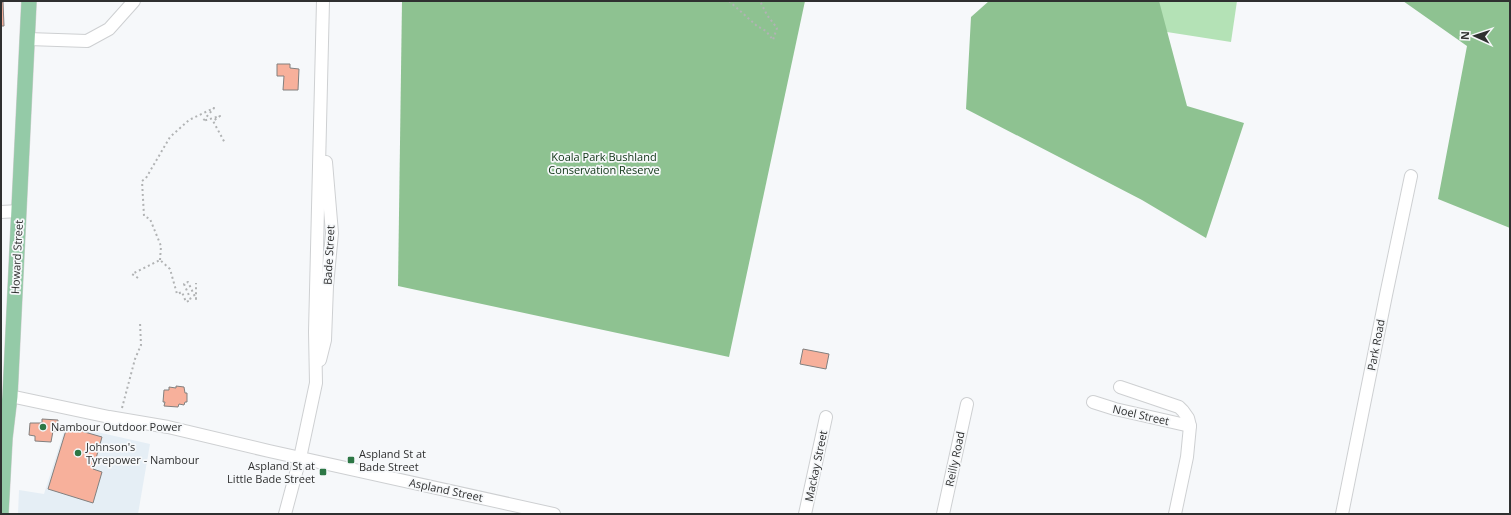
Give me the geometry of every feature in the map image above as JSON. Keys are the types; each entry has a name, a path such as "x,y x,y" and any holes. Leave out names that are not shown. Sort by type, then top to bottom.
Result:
{"main road":[{"name":"Howard Street","path":"1,513 3,437 10,396 29,1"}],"street":[{"path":"28,39 87,42 109,29 134,1"},
{"name":"Bade Street","path":"285,514 300,458 316,383 315,332 323,1"},
{"name":"Park Road","path":"1342,514 1411,176"},
{"path":"1,212 19,211"},
{"name":"Noel Street","path":"1093,402 1115,410 1190,426 1188,418 1179,407 1120,387"},
{"name":"Aspland Street","path":"10,396 114,418 168,427 300,458 554,514"},
{"name":"Reilly Road","path":"943,514 966,404"},
{"name":"Mackay Street","path":"805,514 826,417"},
{"path":"1175,514 1189,440 1190,426"}],"path":[{"path":"729,1 757,26 766,31 773,40 777,28 767,15 760,1"},
{"path":"160,260 161,246 150,219 144,216 142,181 146,178 170,137 190,120 214,108 203,121 220,116 212,121 225,143"},
{"path":"138,278 132,274 160,260"},
{"path":"160,260 170,269 177,294 182,292 186,302 190,300 184,284 188,282 196,299 196,283"},
{"path":"124,401 135,359 141,345 140,322"}],"shaded area":[{"path":"66,425 150,444 138,514 18,514 19,490 44,494"}],"green space":[{"name":"Koala Park Bushland Conservation Reserve","path":"402,1 805,1 729,357 398,286"},
{"path":"989,1 1159,1 1187,106 1244,123 1206,238 1142,200 966,109 971,17"},
{"path":"1027,1 1237,1 1231,42 1026,10"},
{"path":"1403,1 1510,1 1510,228 1438,199 1467,46"}],"building":[{"path":"1,2 3,2 4,26 1,26"},
{"path":"277,64 290,64 290,68 299,69 298,90 283,90 284,76 277,76"},
{"path":"803,349 829,354 826,369 800,364"},
{"path":"176,386 184,387 185,393 187,393 187,402 185,402 184,405 179,404 178,407 164,406 164,390 169,390 169,387 176,388"},
{"name":"Nambour Outdoor Power","path":"42,419 58,420 57,431 53,431 51,442 35,441 35,436 29,435 30,423 42,423"},
{"name":"Johnson's Tyrepower - Nambour","path":"67,427 102,437 93,469 102,472 93,503 48,489"}],"place":[{"name":"Nambour Outdoor Power","path":"43,427"},
{"name":"Johnson's Tyrepower - Nambour","path":"78,453"},
{"name":"Aspland St at Bade Street","path":"351,460"},
{"name":"Aspland St at Little Bade Street","path":"323,472"}]}
